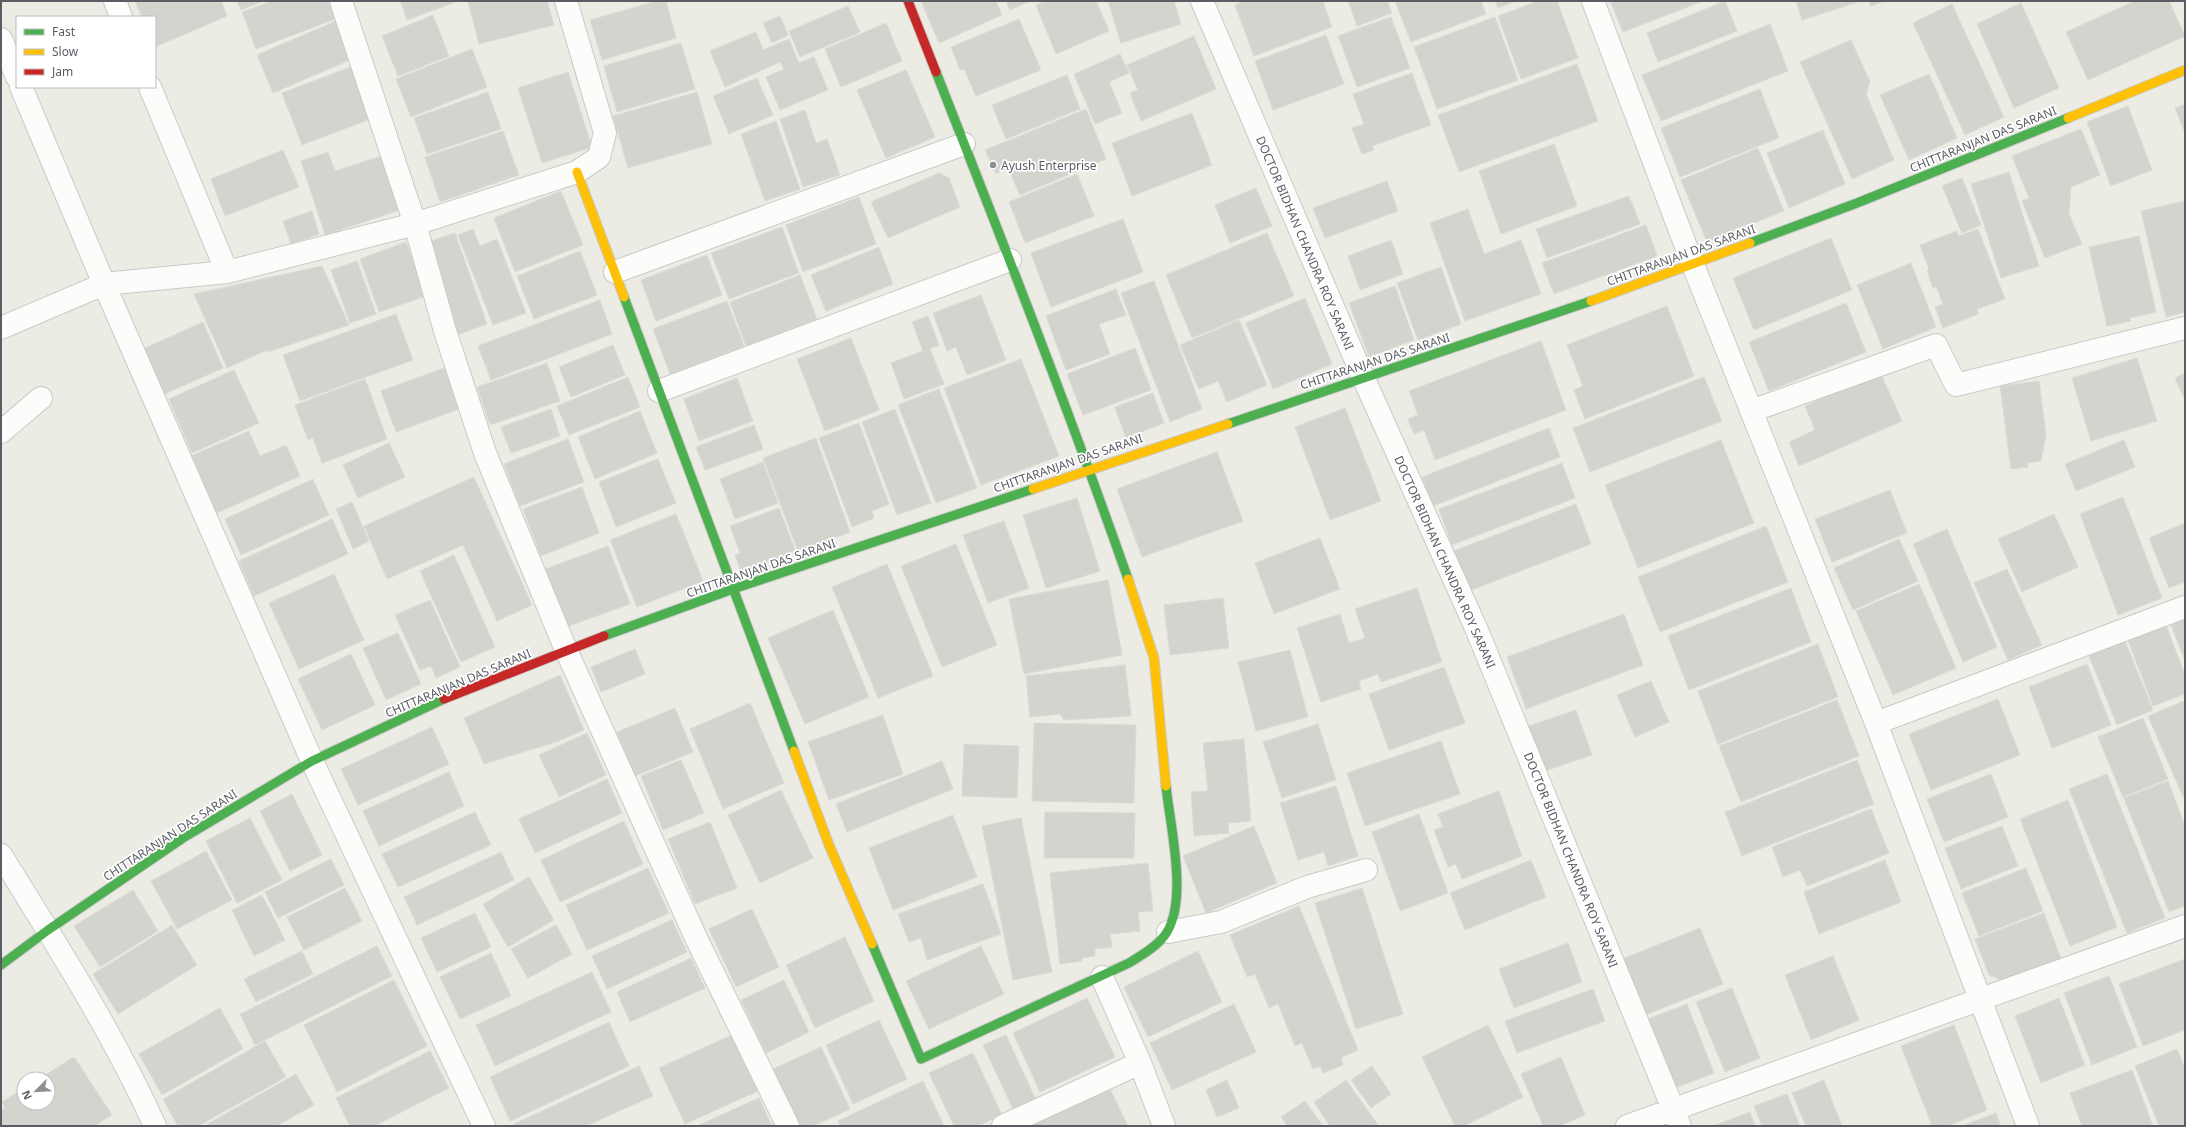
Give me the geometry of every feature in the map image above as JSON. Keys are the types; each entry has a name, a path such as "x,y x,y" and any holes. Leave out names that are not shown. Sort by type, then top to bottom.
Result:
{"street":[{"path":"115,1 121,16"},
{"path":"342,1 415,224 445,332 485,453 566,650 697,940 788,1126"},
{"path":"1,328 104,284 227,272 415,224 577,172 599,158 605,134 566,1"},
{"path":"577,172 829,845 921,1059 1102,977 1150,950 1168,932 1178,904 1178,888 1161,747 1154,658 1089,469 1010,260 908,1"},
{"name":"DOCTOR BIDHAN CHANDRA ROY SARANI","path":"1202,1 1363,377 1476,628 1677,1118"},
{"path":"1593,1 1693,265 1876,723 2028,1126"},
{"path":"1,38 16,75"},
{"name":"CHITTARANJAN DAS SARANI","path":"1,965 48,930 183,838 312,761 439,701 566,650 733,589 1531,322 1693,265 1857,203 2185,70"},
{"path":"21,88 104,284 312,761 484,1126"},
{"path":"150,88 227,272"},
{"path":"615,272 964,144"},
{"path":"659,391 1010,260"},
{"path":"1751,411 1936,345 1956,384 2185,328"},
{"path":"1,432 41,398"},
{"path":"1876,723 2185,607"},
{"path":"1,855 48,930 138,1089 155,1126"},
{"path":"1168,932 1221,922 1307,887 1366,870"},
{"path":"1628,1126 1677,1118 1980,1000 2185,926"},
{"path":"1102,977 1140,1063 1164,1126"},
{"path":"1003,1126 1140,1063"}],"building":[{"path":"135,1 221,1 227,16 156,47 156,16 142,16"},
{"path":"237,1 263,1 241,10"},
{"path":"272,1 328,1 335,19 256,49 242,12"},
{"path":"458,1 407,20 401,2"},
{"path":"468,1 547,1 554,25 479,44"},
{"path":"657,1 666,1 676,38 602,60 590,20"},
{"path":"921,1 996,1 1002,15 939,43"},
{"path":"1006,1 1030,1 1010,10"},
{"path":"1046,1 1096,1 1109,31 1056,54 1036,5"},
{"path":"1108,1 1174,1 1181,24 1121,43"},
{"path":"1245,1 1323,1 1332,27 1254,56 1235,5"},
{"path":"1348,1 1387,1 1392,13 1357,26"},
{"path":"1395,1 1481,1 1486,14 1411,42"},
{"path":"1495,1 1516,1 1498,8"},
{"path":"1538,1 1557,1 1578,58 1521,79 1498,16"},
{"path":"1616,1 1703,1 1623,32 1611,3"},
{"path":"1725,1 1737,31 1658,62 1647,33"},
{"path":"1796,1 1858,1 1858,2 1802,20"},
{"path":"1869,1 1885,1 1871,6"},
{"path":"2135,1 2169,1 2185,36 2088,80 2066,32"},
{"path":"2021,3 2059,88 2014,108 1977,24"},
{"path":"1952,4 2004,117 1965,135 1913,23"},
{"path":"848,6 860,32 800,57 789,31"},
{"path":"433,15 449,56 398,76 382,36"},
{"path":"780,16 788,35 772,43 763,23"},
{"path":"1391,17 1410,68 1357,87 1338,36"},
{"path":"1495,17 1518,80 1437,109 1414,47"},
{"path":"1019,19 1041,70 976,96 964,69 960,70 951,47"},
{"path":"336,21 352,59 273,93 257,55"},
{"path":"886,23 902,61 841,87 825,49"},
{"path":"1770,24 1788,71 1661,121 1642,75"},
{"path":"756,32 763,50 789,39 799,63 814,57 828,90 780,110 766,77 784,69 780,62 725,87 710,51"},
{"path":"1326,35 1344,84 1273,110 1255,61"},
{"path":"1194,36 1216,89 1141,121 1130,93 1138,90 1127,65"},
{"path":"1851,40 1870,82 1866,94 1894,160 1852,179 1800,62"},
{"path":"681,43 695,89 617,112 604,66"},
{"path":"472,49 487,87 411,117 396,79"},
{"path":"1120,54 1129,73 1109,82 1122,113 1095,124 1074,74"},
{"path":"1577,64 1598,121 1459,172 1438,115"},
{"path":"353,66 373,118 302,145 282,93"},
{"path":"906,70 935,137 886,158 857,90"},
{"path":"568,72 592,147 542,163 518,88"},
{"path":"1412,73 1431,125 1372,146 1374,150 1362,154 1352,128 1364,124 1353,94"},
{"path":"1929,74 1957,138 1909,160 1880,95"},
{"path":"1067,75 1080,109 1006,139 992,105"},
{"path":"757,78 773,115 729,134 713,96"},
{"path":"1760,89 1779,138 1680,177 1661,128"},
{"path":"488,92 501,129 427,154 414,118"},
{"path":"697,92 712,144 628,168 613,116"},
{"path":"2185,104 2185,133 2175,108"},
{"path":"2128,106 2152,170 2111,186 2087,122"},
{"path":"1086,109 1106,159 1020,195 1008,168 996,174 985,150"},
{"path":"805,110 816,143 827,139 840,175 803,187 780,119"},
{"path":"1192,113 1212,165 1132,196 1112,143"},
{"path":"776,121 800,189 765,201 741,134"},
{"path":"2081,129 2100,175 2071,187 2069,214 2082,244 2045,258 2022,201 2029,198 2012,156"},
{"path":"1823,130 1845,184 1789,208 1767,153"},
{"path":"503,131 519,175 440,202 425,157"},
{"path":"1554,144 1577,206 1501,234 1479,171"},
{"path":"1758,148 1784,211 1707,242 1681,180"},
{"path":"283,150 299,187 225,216 211,179"},
{"path":"328,152 335,171 385,155 403,209 325,235 301,161"},
{"path":"2009,172 2039,266 2001,278 1971,184"},
{"path":"939,173 949,178 960,207 888,238 871,202"},
{"path":"1077,174 1094,216 1025,243 1009,202"},
{"path":"1962,178 1981,225 1962,233 1942,186"},
{"path":"1387,181 1398,211 1325,238 1313,208"},
{"path":"1256,188 1272,226 1230,243 1215,205"},
{"path":"561,191 583,245 515,272 494,218"},
{"path":"1629,196 1640,224 1547,258 1536,229"},
{"path":"859,197 876,244 803,272 786,225"},
{"path":"2185,201 2185,312 2166,317 2141,211"},
{"path":"1468,209 1484,254 1521,240 1541,294 1465,321 1430,223"},
{"path":"312,211 319,234 291,244 283,221"},
{"path":"1123,219 1143,272 1051,307 1031,253"},
{"path":"1646,225 1657,256 1554,294 1542,263"},
{"path":"782,227 799,273 729,299 711,253"},
{"path":"473,229 480,246 497,239 526,313 493,325 458,235"},
{"path":"1978,229 2005,299 1977,309 1978,314 1943,328 1935,307 1943,304 1936,286 1933,288 1927,270 1929,269 1920,245 1957,231 1959,236"},
{"path":"455,233 487,324 457,335 425,243"},
{"path":"1267,233 1294,296 1192,338 1166,275"},
{"path":"2139,236 2156,312 2130,318 2131,321 2107,326 2089,247"},
{"path":"1831,238 1852,290 1754,330 1733,278"},
{"path":"1391,240 1403,274 1360,290 1348,256"},
{"path":"406,242 426,296 379,312 360,259"},
{"path":"879,247 893,284 826,311 811,275"},
{"path":"580,251 597,295 534,319 517,276"},
{"path":"707,255 722,295 656,321 641,280"},
{"path":"357,261 376,314 350,323 331,270"},
{"path":"1911,263 1936,327 1883,349 1857,285"},
{"path":"322,266 349,325 268,352 267,350 227,368 194,294"},
{"path":"1441,267 1461,324 1418,340 1397,283"},
{"path":"800,275 817,319 746,346 730,302"},
{"path":"1154,281 1202,409 1170,422 1121,293"},
{"path":"1395,286 1414,340 1369,357 1349,303"},
{"path":"1116,289 1126,315 1099,324 1110,354 1066,370 1046,316"},
{"path":"981,295 1006,360 967,375 956,347 947,351 933,313"},
{"path":"1305,298 1332,364 1273,389 1246,323"},
{"path":"600,300 612,334 491,380 478,346"},
{"path":"727,301 744,346 670,374 653,329"},
{"path":"1846,303 1866,352 1769,391 1749,342"},
{"path":"1667,306 1694,376 1585,419 1574,390 1583,386 1567,345"},
{"path":"396,314 413,360 300,401 283,355"},
{"path":"928,316 939,345 930,349 944,384 904,399 891,363 923,351 912,322"},
{"path":"1239,320 1267,385 1227,402 1218,381 1199,389 1180,345"},
{"path":"203,322 223,368 162,395 141,350"},
{"path":"851,338 879,410 825,431 797,359"},
{"path":"1541,341 1566,410 1435,460 1424,430 1414,434 1408,419 1418,415 1409,391"},
{"path":"613,345 625,375 571,397 559,367"},
{"path":"1135,348 1151,390 1083,415 1067,374"},
{"path":"2137,358 2157,421 2091,441 2072,378"},
{"path":"1021,359 1059,456 981,485 944,388"},
{"path":"547,363 560,401 490,425 477,387"},
{"path":"447,367 462,408 396,432 381,391"},
{"path":"234,370 259,423 192,453 169,399"},
{"path":"1880,372 1902,421 1799,466 1789,442 1815,430 1805,406"},
{"path":"2185,373 2185,400 2175,378"},
{"path":"628,377 640,407 569,435 557,406"},
{"path":"1704,377 1722,421 1590,472 1573,428"},
{"path":"737,378 753,421 699,441 684,399"},
{"path":"365,379 387,439 322,463 313,438 308,440 295,405"},
{"path":"2039,381 2046,435 2041,461 2027,463 2028,467 2011,469 2000,386"},
{"path":"939,389 977,488 936,503 898,405"},
{"path":"1153,393 1164,423 1126,438 1115,407"},
{"path":"1345,408 1381,501 1330,520 1295,427"},
{"path":"551,409 560,436 511,453 501,427"},
{"path":"895,409 931,503 897,515 862,422"},
{"path":"640,411 657,453 595,479 578,437"},
{"path":"859,423 889,504 872,511 874,518 852,527 819,438"},
{"path":"754,425 763,449 705,470 696,447"},
{"path":"1549,428 1560,457 1433,506 1422,477"},
{"path":"249,431 260,456 286,445 300,476 217,513 191,456"},
{"path":"816,438 850,532 798,551 763,458"},
{"path":"568,439 584,482 520,506 504,464"},
{"path":"1721,440 1754,523 1638,568 1605,485"},
{"path":"2124,440 2135,467 2076,491 2065,464"},
{"path":"389,443 405,477 358,498 343,465"},
{"path":"1217,452 1243,521 1142,557 1117,489"},
{"path":"658,459 676,503 616,527 599,482"},
{"path":"763,462 778,503 735,519 720,479"},
{"path":"1562,463 1575,498 1452,545 1439,509"},
{"path":"474,477 532,605 497,621 463,545 387,579 364,526"},
{"path":"313,479 329,515 241,555 225,519"},
{"path":"582,487 599,533 541,556 523,509"},
{"path":"1890,490 1907,533 1832,562 1815,519"},
{"path":"2123,497 2162,598 2118,615 2080,514"},
{"path":"1077,498 1100,571 1046,588 1023,515"},
{"path":"352,502 369,541 353,549 336,509"},
{"path":"1576,504 1591,544 1469,591 1454,551"},
{"path":"779,508 796,552 741,572 735,555 740,553 730,526"},
{"path":"676,514 703,581 637,607 610,540"},
{"path":"2054,514 2078,567 2022,592 1998,539"},
{"path":"332,519 348,554 254,596 239,561"},
{"path":"1004,521 1029,588 988,603 963,535"},
{"path":"2185,523 2185,582 2169,588 2149,538"},
{"path":"1766,526 1788,582 1660,632 1638,577"},
{"path":"1947,529 1997,647 1963,662 1913,544"},
{"path":"1320,538 1340,589 1274,614 1255,563"},
{"path":"1899,539 1918,581 1853,610 1834,568"},
{"path":"956,544 997,645 942,667 901,566"},
{"path":"608,546 630,604 566,627 545,569"},
{"path":"454,555 495,647 461,662 420,571"},
{"path":"887,564 933,676 878,698 832,587"},
{"path":"2007,569 2042,645 2008,660 1974,583"},
{"path":"334,574 364,640 299,669 269,603"},
{"path":"1108,580 1122,655 1024,674 1009,599"},
{"path":"1919,584 1956,668 1893,695 1856,611"},
{"path":"1417,588 1442,662 1381,682 1378,674 1359,681 1361,689 1321,702 1297,628 1340,614 1349,643 1365,638 1355,609"},
{"path":"1791,588 1811,642 1689,690 1668,636"},
{"path":"1223,598 1229,648 1170,655 1164,605"},
{"path":"430,600 460,667 436,678 431,666 420,670 395,615"},
{"path":"833,610 869,697 805,724 768,638"},
{"path":"1624,614 1643,665 1526,709 1507,657"},
{"path":"2185,619 2185,660 2171,625"},
{"path":"2166,625 2185,675 2185,694 2153,706 2128,640"},
{"path":"398,633 421,684 386,700 363,648"},
{"path":"2125,641 2153,710 2117,725 2089,656"},
{"path":"1818,644 1838,697 1718,744 1698,691"},
{"path":"635,649 645,674 601,692 591,667"},
{"path":"1290,650 1308,717 1256,731 1238,662"},
{"path":"351,654 375,705 322,730 298,679"},
{"path":"2087,664 2111,725 2052,748 2029,687"},
{"path":"1125,665 1131,716 1064,720 1060,714 1030,717 1026,676"},
{"path":"1444,667 1465,723 1389,750 1369,694"},
{"path":"560,675 584,730 559,741 484,764 464,718"},
{"path":"1651,681 1669,722 1635,737 1617,695"},
{"path":"1998,699 2020,755 1931,790 1909,734"},
{"path":"1837,700 1859,756 1741,802 1719,746"},
{"path":"2184,701 2185,796 2183,797 2148,716"},
{"path":"750,703 784,783 723,809 690,729"},
{"path":"675,708 693,752 635,776 617,732"},
{"path":"1576,710 1592,755 1542,772 1526,727"},
{"path":"883,715 903,774 829,800 808,742"},
{"path":"2143,718 2168,779 2123,797 2098,737"},
{"path":"1034,723 1136,725 1134,803 1032,801"},
{"path":"1318,724 1336,780 1282,798 1263,742"},
{"path":"432,727 449,764 358,805 341,769"},
{"path":"587,733 606,775 559,797 539,755"},
{"path":"1244,739 1251,821 1228,823 1229,833 1194,836 1191,792 1208,791 1203,743"},
{"path":"1441,741 1460,794 1365,826 1347,773"},
{"path":"964,744 1019,746 1017,798 962,796"},
{"path":"681,760 704,813 663,830 641,776"},
{"path":"1857,760 1874,804 1742,856 1725,812"},
{"path":"942,761 953,789 847,832 836,804"},
{"path":"449,772 464,806 379,846 363,811"},
{"path":"1991,774 2008,817 1944,842 1927,799"},
{"path":"2107,774 2165,918 2127,933 2069,789"},
{"path":"607,779 622,813 535,853 519,819"},
{"path":"2168,781 2185,826 2185,906 2169,912 2124,798"},
{"path":"1336,786 1358,856 1328,866 1324,852 1298,860 1280,803"},
{"path":"781,790 813,858 760,883 728,815"},
{"path":"1499,791 1522,856 1462,879 1456,864 1448,867 1434,830 1443,827 1438,814"},
{"path":"292,794 322,855 290,871 260,811"},
{"path":"2068,800 2117,927 2070,946 2020,819"},
{"path":"1871,809 1889,853 1807,886 1800,870 1783,877 1772,847"},
{"path":"475,812 491,845 398,887 382,854"},
{"path":"1045,812 1135,813 1134,858 1044,858"},
{"path":"1419,814 1448,893 1400,911 1372,832"},
{"path":"953,815 977,877 893,910 869,848"},
{"path":"250,818 282,880 237,903 206,841"},
{"path":"1021,818 1052,972 1013,980 982,826"},
{"path":"624,821 643,864 560,902 541,860"},
{"path":"710,822 737,888 695,904 668,839"},
{"path":"1254,826 1277,883 1206,913 1183,856"},
{"path":"2002,826 2018,866 1961,889 1945,848"},
{"path":"206,851 232,900 177,929 151,881"},
{"path":"501,852 514,880 417,925 404,897"},
{"path":"331,859 344,885 278,918 265,892"},
{"path":"1531,860 1546,897 1465,930 1450,893"},
{"path":"1885,860 1901,902 1819,934 1804,892"},
{"path":"1148,863 1153,911 1138,912 1140,931 1110,934 1112,947 1095,949 1095,956 1082,958 1082,961 1060,964 1050,873"},
{"path":"648,868 669,913 587,950 566,905"},
{"path":"2026,868 2043,911 1979,936 1962,893"},
{"path":"529,877 554,920 508,947 483,904"},
{"path":"983,884 1001,934 927,960 921,938 909,942 898,914"},
{"path":"345,888 362,921 304,950 287,917"},
{"path":"1362,888 1403,1014 1356,1029 1315,903"},
{"path":"133,890 158,931 100,967 74,926"},
{"path":"262,895 285,940 254,956 232,910"},
{"path":"1299,906 1358,1050 1341,1058 1343,1065 1323,1073 1320,1066 1313,1069 1302,1043 1295,1046 1278,1004 1269,1008 1255,974 1247,977 1230,935"},
{"path":"752,909 779,967 736,987 709,929"},
{"path":"475,913 491,947 437,972 421,938"},
{"path":"2044,913 2061,959 2003,981 1989,975 1975,939"},
{"path":"672,920 687,952 607,989 592,956"},
{"path":"172,925 197,965 118,1014 93,974"},
{"path":"556,925 572,954 528,978 511,949"},
{"path":"1700,928 1723,984 1645,1015 1622,959"},
{"path":"845,937 874,1001 815,1028 786,965"},
{"path":"1568,943 1582,982 1514,1008 1499,969"},
{"path":"377,946 392,976 255,1045 240,1014"},
{"path":"981,946 1004,994 929,1029 906,981"},
{"path":"302,951 313,974 256,1002 244,979"},
{"path":"1198,951 1222,1002 1148,1037 1124,987"},
{"path":"491,953 511,996 460,1019 440,977"},
{"path":"1833,956 1859,1020 1811,1040 1785,975"},
{"path":"691,958 705,988 630,1022 617,992"},
{"path":"2185,959 2185,1030 2143,1046 2119,984"},
{"path":"592,972 611,1012 495,1066 476,1025"},
{"path":"2109,976 2137,1047 2092,1065 2064,993"},
{"path":"394,980 427,1046 337,1092 304,1025"},
{"path":"784,980 809,1032 766,1053 741,1000"},
{"path":"1732,988 1760,1058 1725,1072 1696,1002"},
{"path":"1593,989 1605,1021 1517,1053 1505,1021"},
{"path":"1087,998 1115,1057 1040,1092 1013,1033"},
{"path":"2059,998 2085,1065 2041,1083 2015,1016"},
{"path":"1234,1004 1256,1052 1172,1090 1150,1043"},
{"path":"1687,1004 1714,1073 1675,1088 1648,1019"},
{"path":"220,1008 243,1049 162,1095 139,1054"},
{"path":"879,1020 907,1079 853,1104 826,1045"},
{"path":"609,1022 629,1066 510,1121 490,1077"},
{"path":"1488,1025 1523,1097 1464,1126 1455,1126 1422,1057"},
{"path":"1954,1025 1987,1110 1947,1126 1932,1126 1901,1046"},
{"path":"732,1035 758,1091 685,1124 659,1068"},
{"path":"1006,1035 1036,1100 1014,1111 983,1045"},
{"path":"265,1041 286,1077 198,1126 178,1126 163,1099"},
{"path":"821,1047 850,1109 813,1126 800,1126 773,1069"},
{"path":"2177,1049 2185,1069 2185,1126 2159,1126 2135,1066"},
{"path":"430,1051 449,1088 374,1126 350,1126 336,1098"},
{"path":"973,1053 1002,1115 977,1126 954,1126 929,1073"},
{"path":"74,1057 112,1115 94,1126 1,1126 1,1111 5,1108 2,1102 16,1093 16,1111 56,1111 56,1071 52,1071"},
{"path":"1561,1057 1585,1115 1559,1126 1543,1126 1521,1074"},
{"path":"639,1066 653,1096 586,1126 515,1126 514,1124"},
{"path":"1372,1066 1391,1094 1371,1108 1351,1080"},
{"path":"2132,1070 2153,1126 2082,1126 2070,1093"},
{"path":"296,1074 314,1105 276,1126 204,1126"},
{"path":"1227,1080 1239,1108 1217,1117 1206,1090"},
{"path":"1346,1080 1379,1126 1330,1126 1314,1102"},
{"path":"1824,1080 1842,1126 1806,1126 1792,1093"},
{"path":"923,1081 944,1126 840,1126 838,1121"},
{"path":"1108,1085 1128,1126 1023,1126"},
{"path":"1787,1094 1800,1126 1762,1126 1754,1106"},
{"path":"759,1098 772,1126 697,1126"},
{"path":"1305,1101 1323,1126 1287,1126 1281,1117"},
{"path":"1750,1112 1755,1126 1713,1126"},
{"path":"1996,1113 2001,1126 1962,1126"}],"traffic: fast":[{"path":"936,72 1010,261 1128,579"},
{"path":"1750,243 1857,203 2068,118"},
{"path":"624,297 794,751"},
{"path":"1228,424 1591,301"},
{"path":"604,636 733,589 1033,489"},
{"path":"1,965 48,930 183,838 312,761 444,699"},
{"path":"872,944 921,1059 1129,963 1144,954 1165,935 1172,921 1176,903 1176,863 1166,786"}],"traffic: slow":[{"path":"2068,118 2185,70"},
{"path":"577,172 624,297"},
{"path":"1591,301 1750,243"},
{"path":"1033,489 1228,424"},
{"path":"1128,579 1154,658 1166,786"},
{"path":"794,751 829,845 872,944"}],"traffic: jam":[{"path":"908,1 936,72"},
{"path":"444,699 604,636"}],"place":[{"name":"Ayush Enterprise","path":"993,165"}]}
